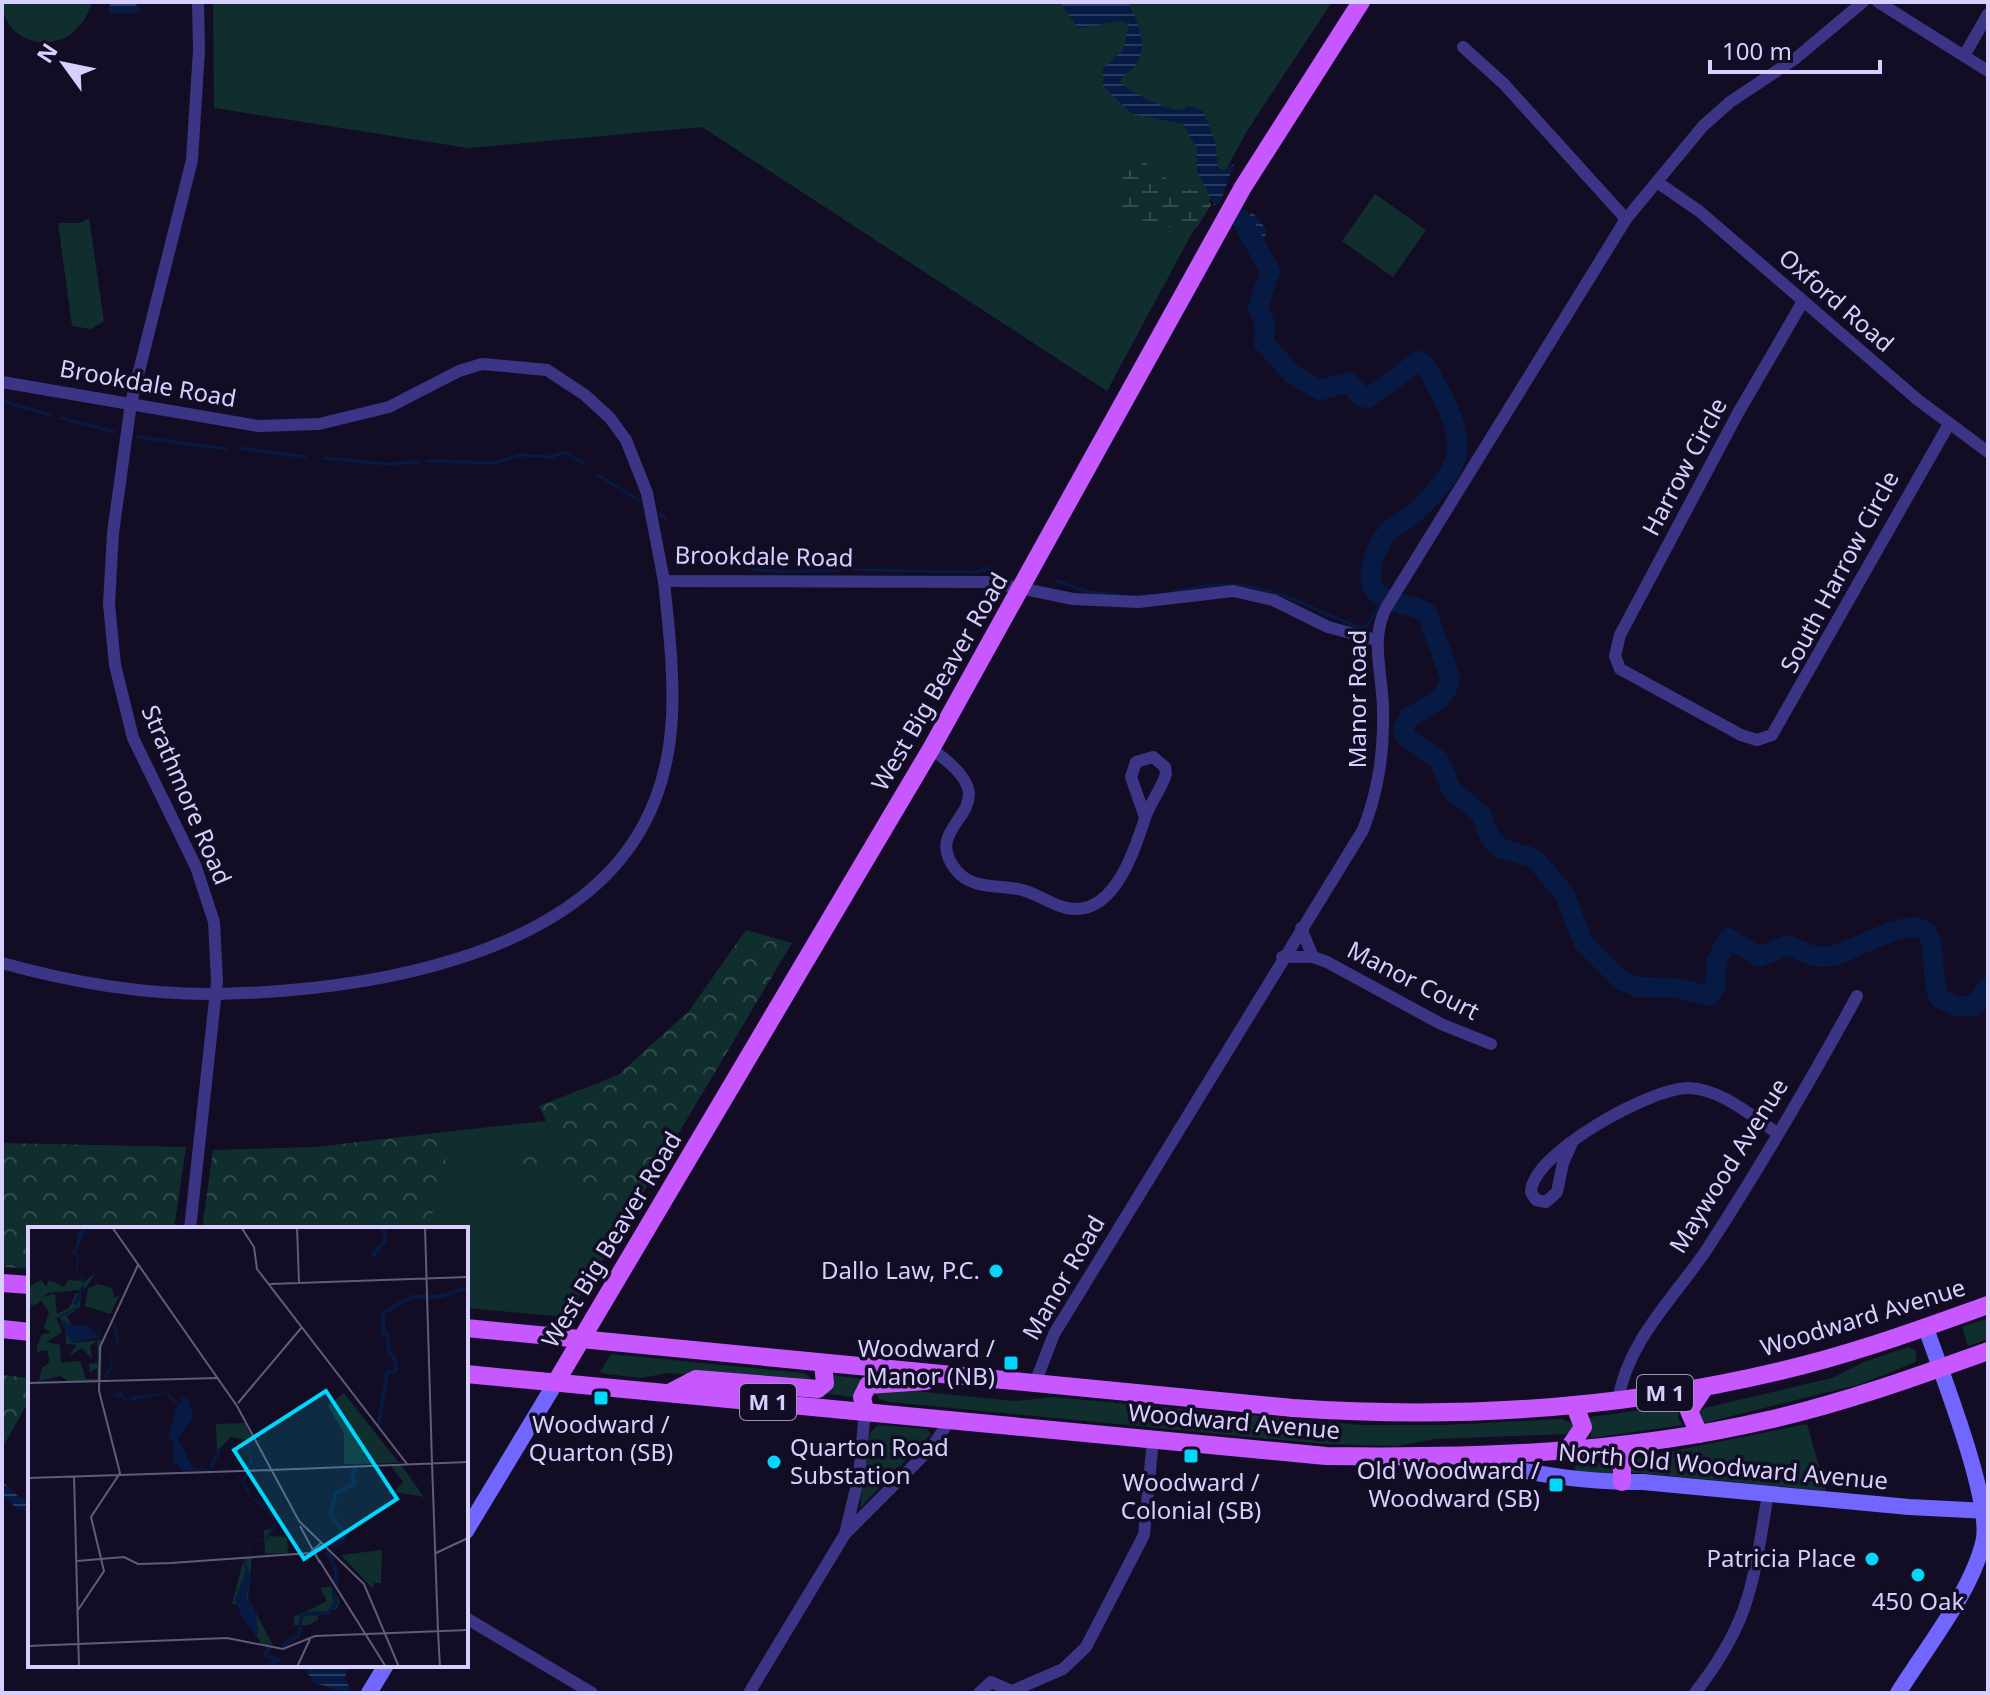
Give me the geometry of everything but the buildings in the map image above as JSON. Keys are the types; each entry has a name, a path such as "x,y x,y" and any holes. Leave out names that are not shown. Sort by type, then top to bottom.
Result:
{"main road":[{"name":"West Big Beaver Road","path":"556,1382 931,749 1243,187 1361,2"},
{"path":"2,1283 28,1285"},
{"name":"Woodward Avenue","path":"1035,1383 1293,1408 1397,1414 1575,1406 1705,1387 1802,1365 1926,1328 1988,1305"},
{"name":"M 1","path":"468,1328 1035,1383"},
{"path":"2,1329 28,1332"},
{"name":"Woodward Avenue","path":"468,1374 1326,1456 1455,1456 1567,1451 1699,1434 1810,1410 1988,1351"},
{"path":"671,1392 696,1379 818,1389 825,1383 823,1364"},
{"path":"865,1411 862,1391 874,1383 906,1384 957,1377"},
{"path":"1699,1434 1689,1411 1705,1387"},
{"path":"1567,1451 1583,1427 1575,1406"},
{"path":"1622,1482 1622,1464 1630,1445"}],"street":[{"name":"Strathmore Road","path":"190,1227 216,994 216,943 210,907 188,848 133,738 115,665 109,604 111,558 131,403 189,175 199,50 198,2"},
{"name":"Manor Road","path":"1035,1383 1054,1334 1282,957 1356,844 1375,797 1383,732 1382,677 1376,640 1386,608 1626,219 1703,126 1730,102 1796,58 1863,2"},
{"path":"1878,2 1988,71"},
{"path":"1964,56 1988,14"},
{"path":"1463,47 1504,84 1626,219"},
{"name":"Oxford Road","path":"1657,182 1699,211 1802,303 1949,424 1988,452"},
{"name":"Harrow Circle","path":"1768,739 1741,735 1627,674 1620,669 1615,656 1620,635 1738,413 1802,303"},
{"name":"Brookdale Road","path":"2,382 258,426 324,424 389,407 459,371 482,364 547,370 585,395 610,418 626,440 647,493 664,581 910,580 1022,587 1073,599 1139,602 1211,592 1247,592 1286,605 1338,630 1376,640"},
{"name":"South Harrow Circle","path":"1768,739 1784,719 1919,472 1949,424"},
{"path":"2,963 90,982 216,994 360,981 478,951 535,926 599,883 621,859 645,823 671,740 674,702 664,581"},
{"path":"931,749 959,769 970,784 970,794 952,829 947,851 955,870 970,882 1026,890 1073,909 1086,908 1107,894 1117,881 1142,832 1145,817"},
{"name":"Manor Court","path":"1301,928 1313,957"},
{"name":"Manor Court","path":"1282,957 1313,957 1378,988 1441,1024 1491,1044"},
{"name":"Maywood Avenue","path":"1618,1401 1624,1372 1675,1289 1704,1253 1857,996"},
{"path":"1572,1143 1563,1163 1557,1192 1546,1202 1536,1200 1531,1187 1536,1174 1572,1143 1648,1099 1688,1088 1717,1095 1777,1133"},
{"path":"1898,1693 1972,1570 1984,1539 1986,1511 1982,1490 1926,1328"},
{"path":"468,1528 556,1382"},
{"path":"845,1534 859,1476 865,1411"},
{"path":"749,1693 845,1534 932,1447 950,1420"},
{"path":"979,1693 991,1682 1012,1692 1063,1669 1086,1647 1144,1535 1153,1439"},
{"name":"North Old Woodward Avenue","path":"1455,1456 1521,1471 1622,1482 1986,1511"},
{"path":"1695,1693 1732,1641 1746,1609 1768,1494"},
{"path":"468,1619 592,1693"},
{"path":"369,1693 385,1667"}],"green space":[{"path":"2,2 92,2 83,22 70,34 55,41 40,42 25,38 13,30 5,17"},
{"path":"213,2 1332,2 1247,131 1107,391 702,127 468,148 214,108"},
{"path":"1138,152 1150,169 1187,190 1201,187 1211,205 1196,229 1179,229 1128,219 1118,199 1128,154"},
{"path":"1375,194 1426,230 1393,277 1342,241"},
{"path":"89,218 104,321 91,329 72,326 58,223 79,223"},
{"path":"746,930 792,943 622,1228 601,1215 580,1176 517,1167 491,1147 558,1147 539,1106 618,1075 689,1011"},
{"path":"546,1121 558,1147 493,1147 517,1167 580,1175 601,1215 622,1228 567,1317 468,1308 468,1227 452,1227 455,1214 429,1223 453,1131"},
{"path":"453,1131 430,1223 455,1214 452,1227 202,1227 213,1150 315,1147"},
{"path":"2,1143 186,1147 174,1227 28,1227 28,1269 2,1267"},
{"path":"1988,1318 1988,1339 1968,1346 1962,1327"},
{"path":"1908,1347 1916,1351 1916,1362 1861,1384 1704,1423 1696,1419 1698,1411 1709,1407 1832,1378 1864,1362"},
{"path":"611,1354 804,1373 811,1378 810,1382 801,1385 669,1373 640,1378 599,1373"},
{"path":"2,1375 28,1378 28,1402 2,1448"},
{"path":"831,1375 862,1379 856,1387 857,1398 824,1393"},
{"path":"880,1390 1015,1401 1053,1397 1361,1425 1444,1425 1561,1419 1573,1424 1572,1431 1567,1434 1435,1439 1398,1446 1324,1444 890,1402 879,1399 876,1394"},
{"path":"1680,1405 1678,1418 1683,1425 1591,1438 1590,1417"},
{"path":"1807,1424 1826,1491 1630,1472 1628,1460"},
{"path":"878,1425 927,1429 931,1434 860,1508 870,1433"},
{"path":"1615,1460 1615,1472 1610,1477 1578,1473 1574,1467 1578,1464"}],"water":[{"path":"111,2 132,2 141,8 140,13 111,14 108,10"},
{"path":"1060,2 1128,2 1140,32 1142,49 1137,63 1120,82 1138,95 1166,107 1179,110 1191,105 1204,112 1216,145 1218,167 1222,170 1234,164 1220,203 1214,205 1197,171 1197,149 1183,124 1132,114 1103,86 1103,69 1123,50 1129,24 1121,21 1078,28"},
{"path":"1253,213 1267,230 1259,253 1239,229 1243,217"},
{"path":"2,1481 19,1497 28,1499 28,1511 18,1509 2,1495"},
{"path":"303,1667 347,1667 345,1679 352,1693 342,1692 314,1683"}],"waterway":[{"path":"1241,219 1270,271 1258,307 1265,324 1264,343 1292,374 1320,390 1349,382 1360,396 1368,398 1419,361 1425,365 1447,406 1457,440 1451,469 1425,503 1385,535 1371,569 1372,586 1382,597 1427,613 1450,677 1440,698 1408,718 1403,731 1406,737 1439,760 1452,791 1481,814 1489,836 1500,848 1533,858 1542,867 1565,895 1583,942 1620,979 1636,987 1677,988 1709,996 1715,989 1717,960 1728,938 1759,957 1788,945 1823,957 1893,931 1918,928 1930,938 1939,998 1956,1006 1974,1006 1988,987"},
{"path":"2,401 50,415"},
{"path":"61,418 114,432"},
{"path":"138,437 227,449"},
{"path":"239,448 305,457"},
{"path":"428,461 494,463 519,455 552,457 564,452 583,463"},
{"path":"324,458 387,464 418,462"},
{"path":"598,475 640,501"},
{"path":"660,514 665,519"},
{"path":"707,546 720,557 752,569 840,571"},
{"path":"855,570 976,572 991,568"},
{"path":"1057,581 1089,592 1119,595"},
{"path":"1174,592 1202,586 1249,586 1290,598 1358,627 1366,627 1384,598"},
{"path":"1131,596 1151,595"}],"place":[{"name":"Dallo Law, P.C.","path":"996,1271"},
{"name":"Woodward / Manor (NB)","path":"1011,1363"},
{"name":"Woodward / Quarton (SB)","path":"601,1398"},
{"name":"Woodward / Colonial (SB)","path":"1191,1456"},
{"name":"Quarton Road Substation","path":"774,1462"},
{"name":"Old Woodward / Woodward (SB)","path":"1556,1485"},
{"name":"Patricia Place","path":"1872,1559"},
{"name":"450 Oak","path":"1918,1575"}]}
